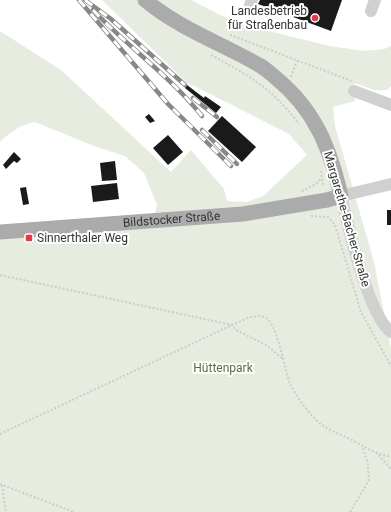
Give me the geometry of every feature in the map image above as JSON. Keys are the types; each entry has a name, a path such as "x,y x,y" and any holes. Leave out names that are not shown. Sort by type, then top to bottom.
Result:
{"main road":[{"name":"Margarethe-Bacher-Straße","path":"146,0 159,11 188,29 260,65 286,87 305,107 320,132 334,166 341,196"},
{"name":"Bildstocker Straße","path":"0,232 243,214 327,200 341,196"}],"street":[{"path":"354,91 391,105"},
{"path":"341,196 391,184"},
{"name":"Margarethe-Bacher-Straße","path":"341,196 364,280 379,318 391,332"}],"path":[{"path":"222,46 230,35 297,61 352,80 354,91"},
{"path":"208,54 243,72 270,92 287,107 301,126"},
{"path":"286,87 297,61"},
{"path":"320,168 323,186"},
{"path":"328,211 328,217 335,226 361,312 391,366"},
{"path":"306,216 328,217"},
{"path":"0,275 232,325 236,330 266,344 283,358"},
{"path":"0,434 232,325 256,316 264,316 275,331 290,384 302,403 322,425 362,446 385,456 391,456"},
{"path":"350,512 368,480 368,464 362,446"},
{"path":"375,451 391,469"},
{"path":"1,484 6,512"},
{"path":"1,484 74,512"}],"green space":[{"name":"Hüttenpark","path":"102,0 191,0 236,23 330,46 364,51 384,49 391,46 391,86 387,90 374,90 354,83 355,101 333,107 335,126 374,262 391,349 391,512 0,512 0,239 151,228 157,205 144,173 125,156 94,146 35,122 16,129 0,142 0,31 61,70 171,172 191,150 224,189 227,201 247,202 263,196 307,155 289,134 186,82"}],"building":[{"name":"Landesbetrieb für Straßenbau","path":"260,0 342,0 331,31 258,4"},
{"path":"187,85 204,98 205,96 221,107 216,113 185,88"},
{"path":"149,114 155,121 150,123 145,117"},
{"path":"222,116 256,147 242,162 208,131"},
{"path":"168,135 183,152 168,165 153,148"},
{"path":"14,152 21,159 17,163 14,161 6,169 3,165"},
{"path":"115,161 117,180 102,181 100,163"},
{"path":"117,183 119,199 93,202 91,186"},
{"path":"26,187 29,204 23,205 20,188"},
{"path":"387,210 391,210 391,225 387,225"}],"railway":[{"path":"79,0 168,104 231,166"},
{"path":"85,0 111,19 185,85"},
{"path":"93,10 106,24 190,101 202,116"},
{"path":"193,98 217,117"},
{"path":"202,130 237,164"}],"place":[{"name":"Landesbetrieb für Straßenbau","path":"315,18"},
{"name":"Sinnerthaler Weg","path":"29,238"}]}
